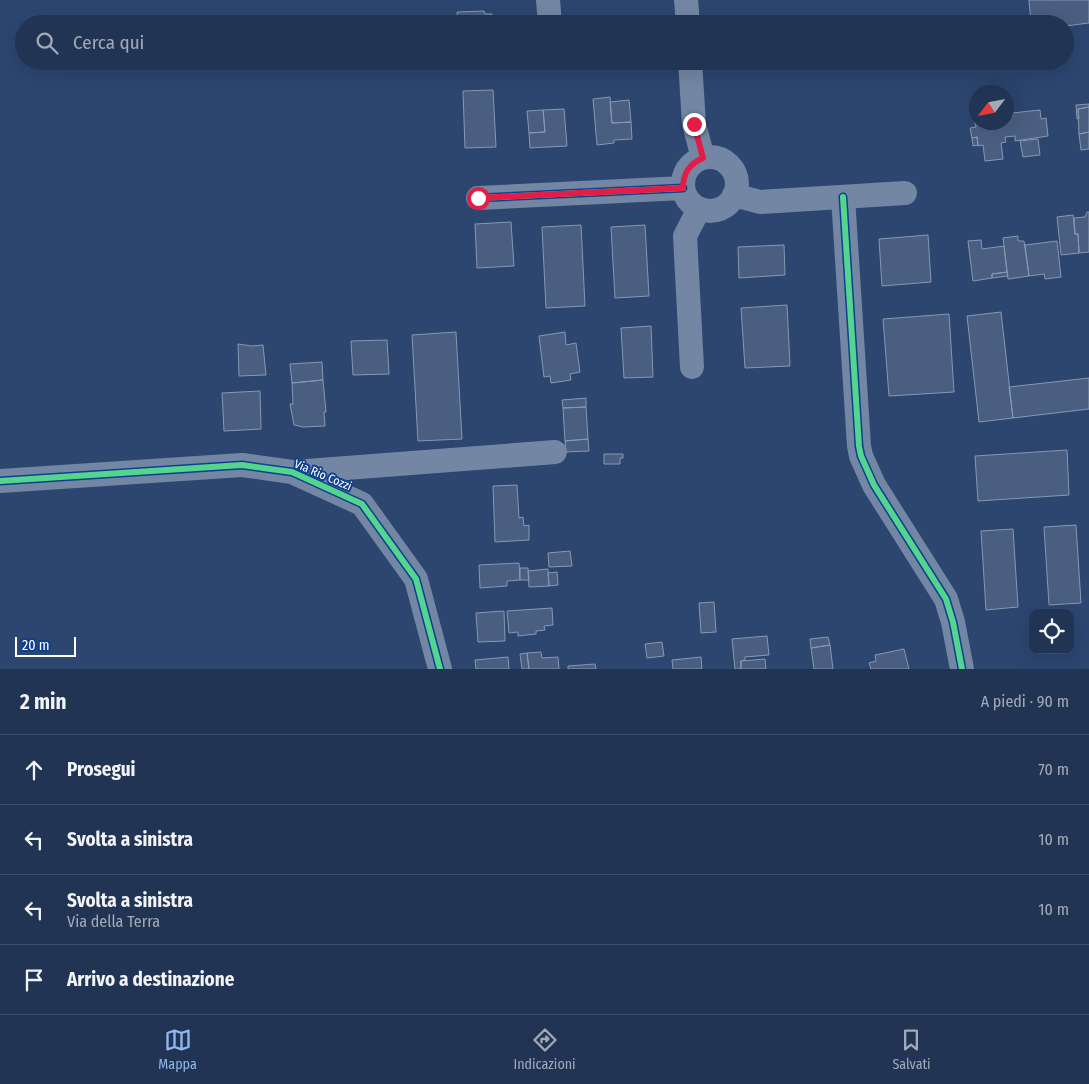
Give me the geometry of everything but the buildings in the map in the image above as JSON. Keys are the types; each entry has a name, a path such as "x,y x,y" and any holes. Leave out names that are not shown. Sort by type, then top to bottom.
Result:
{"street":[{"path":"548,0 549,15"},
{"path":"686,0 687,15"},
{"path":"691,70 694,124 703,158"},
{"path":"712,157 720,159 728,164 736,178 737,187 734,196 731,201 719,210 712,211 699,208 688,200 683,188 683,180 690,166 703,158 712,157"},
{"path":"478,198 683,188"},
{"path":"734,196 760,202 905,193"},
{"path":"843,197 861,456 874,485 946,599 953,622 962,669"},
{"path":"692,367 686,236 699,208"},
{"name":"Via Rio Cozzi","path":"0,481 242,465 292,472 555,452"},
{"name":"Via Rio Cozzi","path":"292,472 362,504 416,579 440,669"}],"cycle path":[{"path":"478,198 683,188"},
{"path":"843,197 861,456 874,485 946,599 953,622 962,669"},
{"path":"0,481 242,465 292,472 362,504 416,579 440,669"}],"route":[{"path":"478,198 683,188 683,180 690,166 703,158 694,124"}]}
